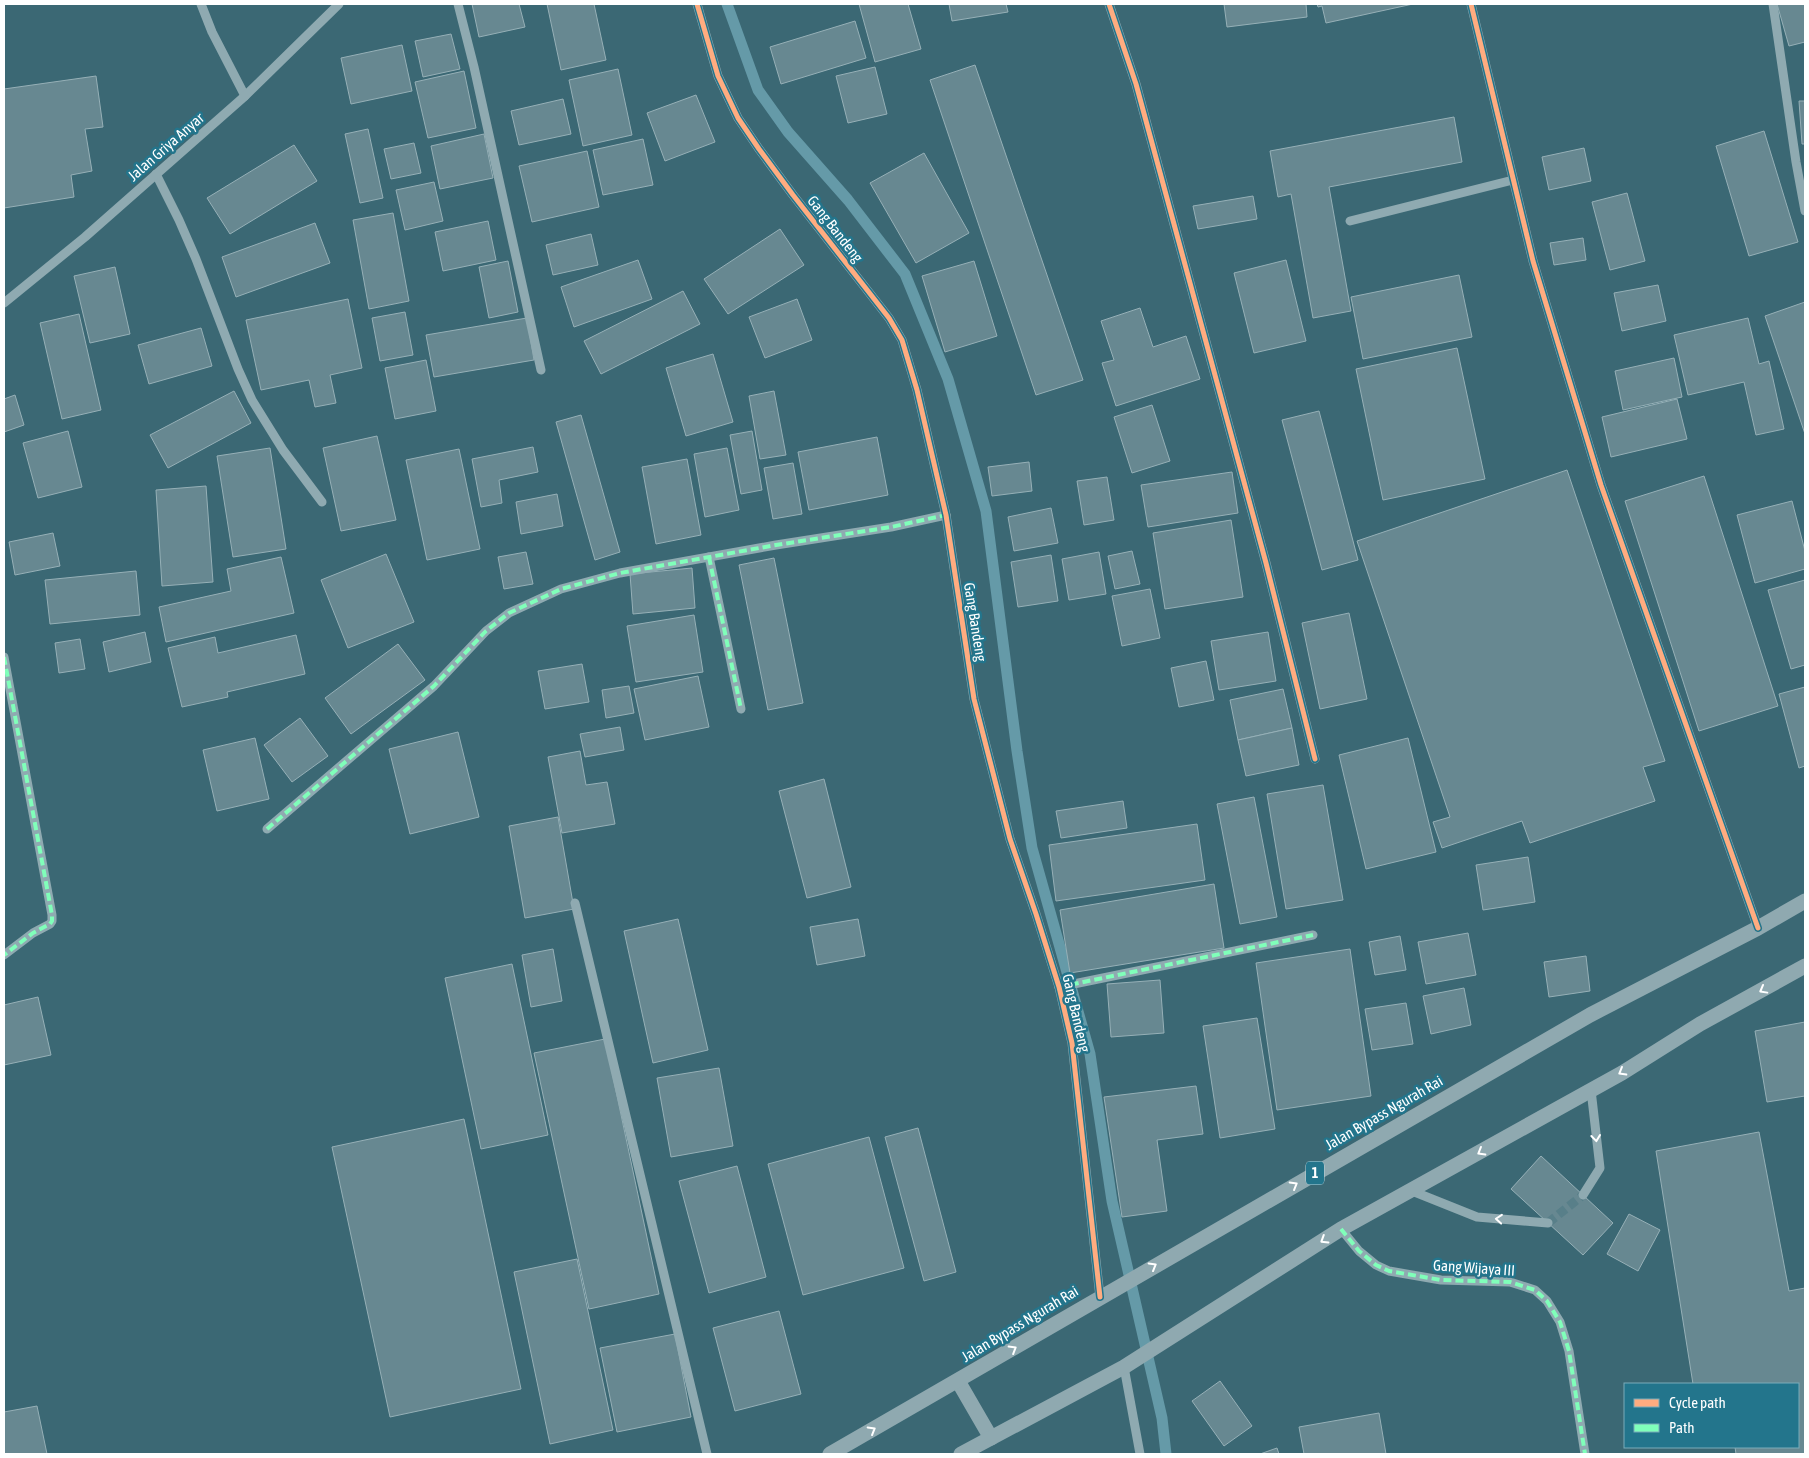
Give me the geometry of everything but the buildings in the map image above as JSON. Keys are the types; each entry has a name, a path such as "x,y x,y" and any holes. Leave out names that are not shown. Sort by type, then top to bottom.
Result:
{"highway":[{"name":"Jalan Bypass Ngurah Rai","path":"830,1454 1590,1015 1758,928 1805,901"},
{"path":"962,1454 1124,1367 1341,1229 1591,1090 1700,1024 1805,966"},
{"path":"958,1381 991,1438"}],"street":[{"path":"201,4 212,32 244,96"},
{"name":"Jalan Griya Anyar","path":"4,303 84,237 244,96 339,4"},
{"path":"458,4 474,67 542,370"},
{"name":"Gang Bandeng","path":"697,4 718,76 738,118 793,195 889,318 902,340 917,390 946,514 974,699 1010,839 1059,987 1072,1043 1100,1297"},
{"path":"1109,4 1144,113 1266,563 1314,759"},
{"path":"1471,4 1533,261 1601,485 1758,928"},
{"path":"1773,4 1805,211"},
{"path":"156,174 196,259 252,400 283,450 322,502"},
{"path":"1350,221 1513,180"},
{"path":"267,829 434,686 486,631 508,613 561,589 588,580 708,557 891,527 946,514"},
{"path":"708,557 741,709"},
{"path":"4,656 52,915 52,922 50,924 33,933 4,955"},
{"path":"575,903 708,1454"},
{"path":"1059,987 1313,935"},
{"path":"1583,1195 1600,1168 1591,1090"},
{"path":"1412,1191 1477,1217 1548,1223"},
{"name":"Gang Wijaya III","path":"1341,1229 1359,1251 1376,1265 1389,1271 1403,1275 1441,1280 1510,1282 1535,1290 1547,1301 1560,1322 1569,1352 1585,1454"},
{"path":"1124,1367 1140,1454"}],"waterway":[{"path":"727,4 758,90 788,132 848,200 905,274 948,379 986,511 1017,751 1032,848 1090,1054 1112,1201 1162,1418 1166,1454"}],"tunnel":[{"path":"1548,1223 1583,1195"}],"marked path":[{"path":"267,829 434,686 486,631 509,613 561,589 620,573 891,527 946,515"},
{"path":"709,557 741,709"},
{"path":"4,657 52,915 50,924 33,933 4,955"},
{"path":"1059,987 1313,935"},
{"path":"1341,1229 1359,1251 1376,1265 1389,1271 1441,1280 1510,1282 1535,1290 1547,1301 1560,1322 1569,1351 1585,1454"}],"cycle path":[{"path":"697,4 718,76 738,118 793,195 889,318 902,340 917,390 946,515 974,699 1010,839 1059,987 1072,1043 1100,1297"},
{"path":"1109,4 1136,84 1266,563 1315,759"},
{"path":"1471,4 1533,261 1601,485 1758,928"}]}
